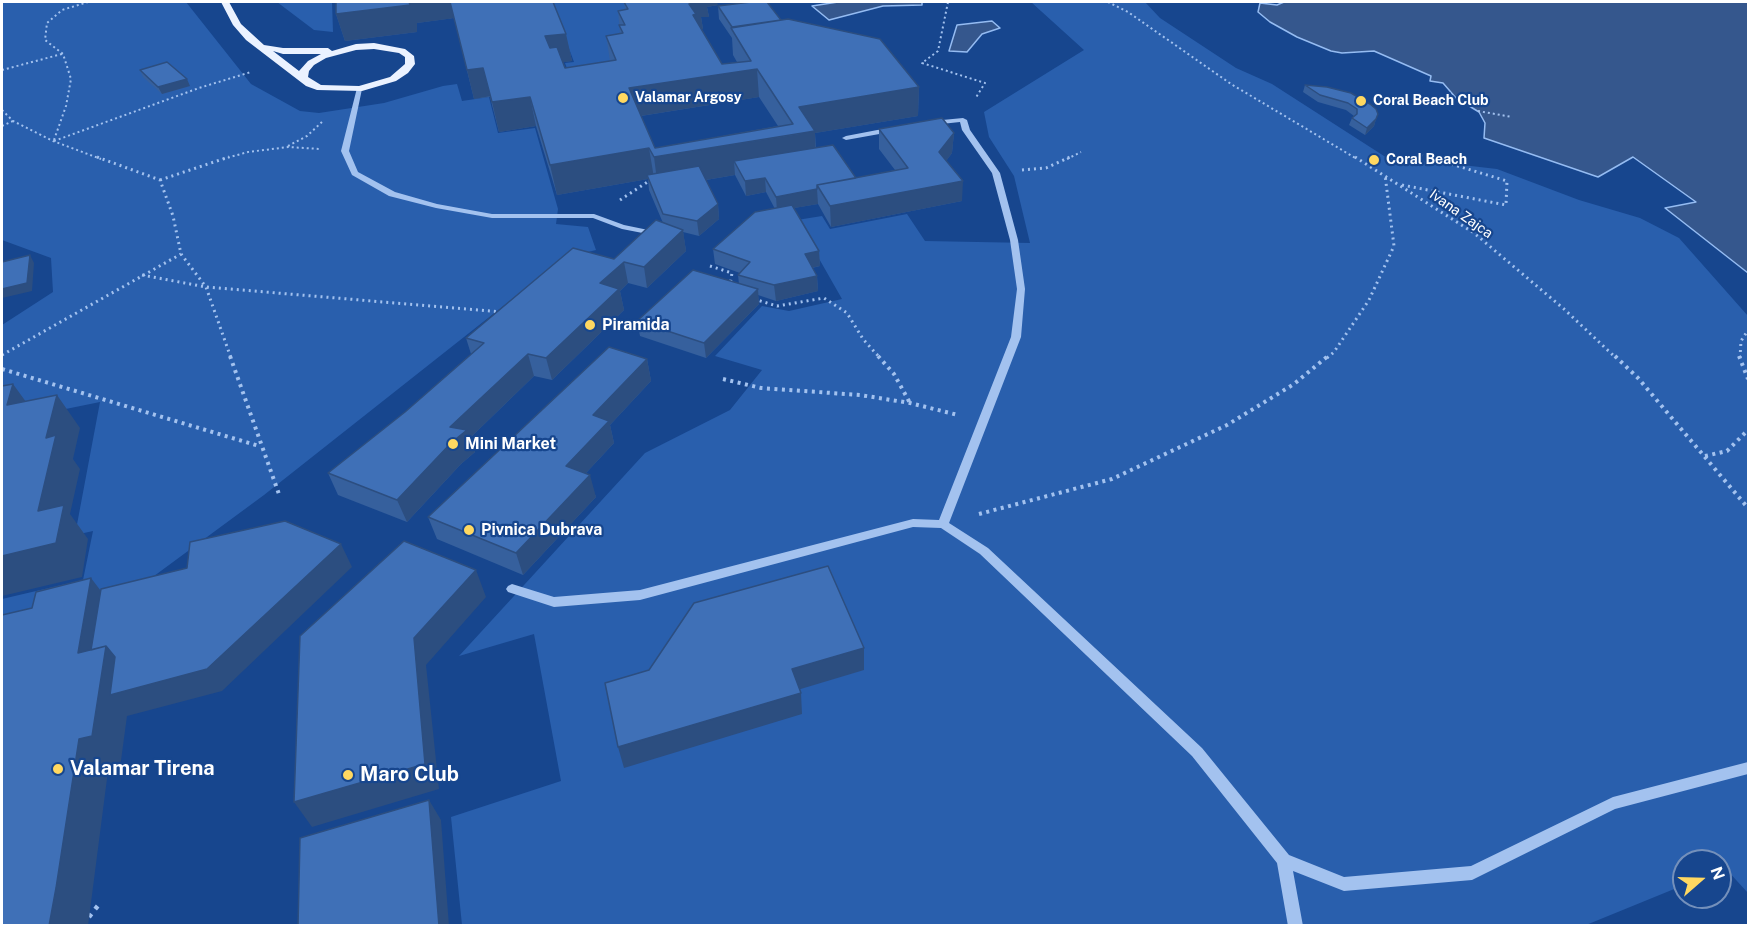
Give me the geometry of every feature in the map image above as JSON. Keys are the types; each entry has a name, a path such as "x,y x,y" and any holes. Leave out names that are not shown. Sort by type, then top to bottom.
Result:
{"main road":[{"path":"225,2 237,25 257,45 309,84 320,88 359,89 378,85 399,75 410,64 409,56 402,51 374,46 339,51 283,51 257,45"},
{"path":"303,78 304,71 311,63 339,51"}],"lane":[{"path":"359,89 345,151 356,173 392,194 492,216 594,216 622,227 660,234"},
{"path":"917,124 963,120 966,130 996,173 1014,240 1022,289 1016,337 944,524"},
{"path":"846,138 907,126"},
{"path":"512,589 554,602 640,595 913,523 944,524 984,551 1197,752 1284,860 1296,926"},
{"path":"1284,860 1344,884 1472,873 1613,803 1749,768"}],"path":[{"path":"54,141 66,106 71,79 63,54 45,40 47,23 62,10 88,2"},
{"path":"948,2 938,51 922,63 985,83 963,120"},
{"name":"Ivana Zajca","path":"1108,2 1128,12 1231,84 1385,175 1473,233 1564,309 1638,378 1749,508"},
{"path":"2,70 63,54"},
{"path":"54,141 199,88 283,63"},
{"path":"288,147 308,136 322,123 335,90"},
{"path":"2,110 13,121 54,141 160,180 203,164 248,152 288,147 345,151"},
{"path":"1479,111 1512,117"},
{"path":"2,126 13,121"},
{"path":"996,173 1047,168 1081,152"},
{"path":"1398,184 1506,205 1507,181 1421,155"},
{"path":"944,524 1112,479 1227,425 1294,384 1334,352 1369,300 1394,246 1385,175"},
{"path":"594,216 659,177"},
{"path":"160,180 173,216 181,254 206,287 260,446 280,497"},
{"path":"2,355 181,254"},
{"path":"710,266 732,273 730,292"},
{"path":"141,275 206,287 503,312"},
{"path":"749,297 777,306 824,298 832,303 847,313 863,339 894,374 910,403"},
{"path":"1749,330 1741,341 1739,356 1749,379"},
{"path":"2,369 260,446"},
{"path":"723,379 761,388 860,395 910,403 984,422"},
{"path":"1705,456 1727,451 1749,430"},
{"path":"89,917 100,903"}],"shaded area":[{"path":"2,2 186,2 251,84 300,111 319,113 384,103 457,84 462,101 489,97 498,133 535,128 558,209 556,224 588,227 596,250 564,258 264,495 112,607 2,653 2,599 83,580 93,531 75,535 100,402 2,422 2,325 53,292 51,258 2,240"},
{"path":"277,2 332,2 333,32 314,30"},
{"path":"552,2 633,2 627,52 576,93 565,63 574,62"},
{"path":"838,2 922,2 922,5 883,6 829,20 812,6"},
{"path":"1031,2 1145,2 1160,18 1236,68 1272,84 1384,156 1497,169 1579,200 1640,218 1679,238 1748,316 1748,893 1732,876 1732,849 1672,849 1672,890 1586,925 462,925 451,817 561,781 534,634 459,656 645,453 730,410 762,370 715,356 762,306 789,311 842,299 797,220 822,216 830,229 907,214 925,241 1030,243 1014,176 989,137 984,112 1084,50"},
{"path":"1284,2 1748,2 1748,273 1665,208 1696,202 1633,157 1598,177 1484,138 1485,123 1479,112 1456,98 1443,83 1430,81 1431,76 1374,51 1342,53 1331,51 1297,37 1270,22 1258,12 1260,3 1277,5"},
{"path":"992,21 1000,28 982,34 967,52 949,51 957,25"}],"building":[{"path":"336,2 409,2 410,5 336,14"},
{"name":"Valamar Argosy","path":"450,2 553,2 566,34 545,36 550,48 557,47 565,68 616,60 606,36 623,33 619,25 625,25 618,11 628,9 624,2 700,2 689,4 722,64 751,61 731,28 788,19 880,39 919,87 799,107 815,131 654,157 649,148 550,165 530,97 492,102 483,68 467,70","holes":["757,69 793,124 655,148 629,88"]},
{"path":"767,2 781,20 732,27 718,6"},
{"path":"167,62 187,79 158,87 140,70"},
{"path":"1305,85 1351,93 1376,109 1378,114 1376,119 1367,128 1352,118 1357,114 1357,109 1348,103 1320,95"},
{"path":"942,118 954,133 939,152 963,181 830,206 817,185 908,168 879,129"},
{"path":"833,145 856,178 817,185 817,189 776,197 765,178 745,181 734,161"},
{"path":"699,166 718,204 697,221 663,214 647,175"},
{"path":"792,205 819,251 805,254 817,276 774,285 738,275 750,262 713,249 755,212"},
{"path":"656,220 683,230 644,267 624,262 600,283 619,289 546,358 528,354 450,427 467,430 452,442 397,500 328,473 405,412 484,343 466,338 573,248 614,259"},
{"path":"30,255 27,283 2,289 2,262"},
{"path":"693,270 758,289 704,343 637,321"},
{"path":"609,347 647,359 593,415 609,421 566,466 590,475 516,553 428,517"},
{"path":"13,384 7,405 57,395 46,438 56,435 38,511 64,505 56,543 2,556 2,386"},
{"path":"285,521 341,544 207,669 110,695 115,657 106,646 91,650 101,589 187,568 190,542"},
{"path":"404,541 476,570 414,638 425,764 294,802 300,636"},
{"path":"828,566 864,648 792,669 801,693 618,747 605,683 649,670 694,603"},
{"name":"Valamar Tirena","path":"91,578 78,653 106,646 92,736 79,739 49,926 2,926 2,615 32,608 36,592"},
{"path":"429,800 439,926 298,926 300,838"}],"place":[{"name":"Valamar Argosy","path":"623,98"},
{"name":"Coral Beach Club","path":"1361,101"},
{"name":"Coral Beach","path":"1374,160"},
{"name":"Piramida","path":"590,325"},
{"name":"Mini Market","path":"453,444"},
{"name":"Pivnica Dubrava","path":"469,530"},
{"name":"Valamar Tirena","path":"58,769"},
{"name":"Maro Club","path":"348,775"}]}
